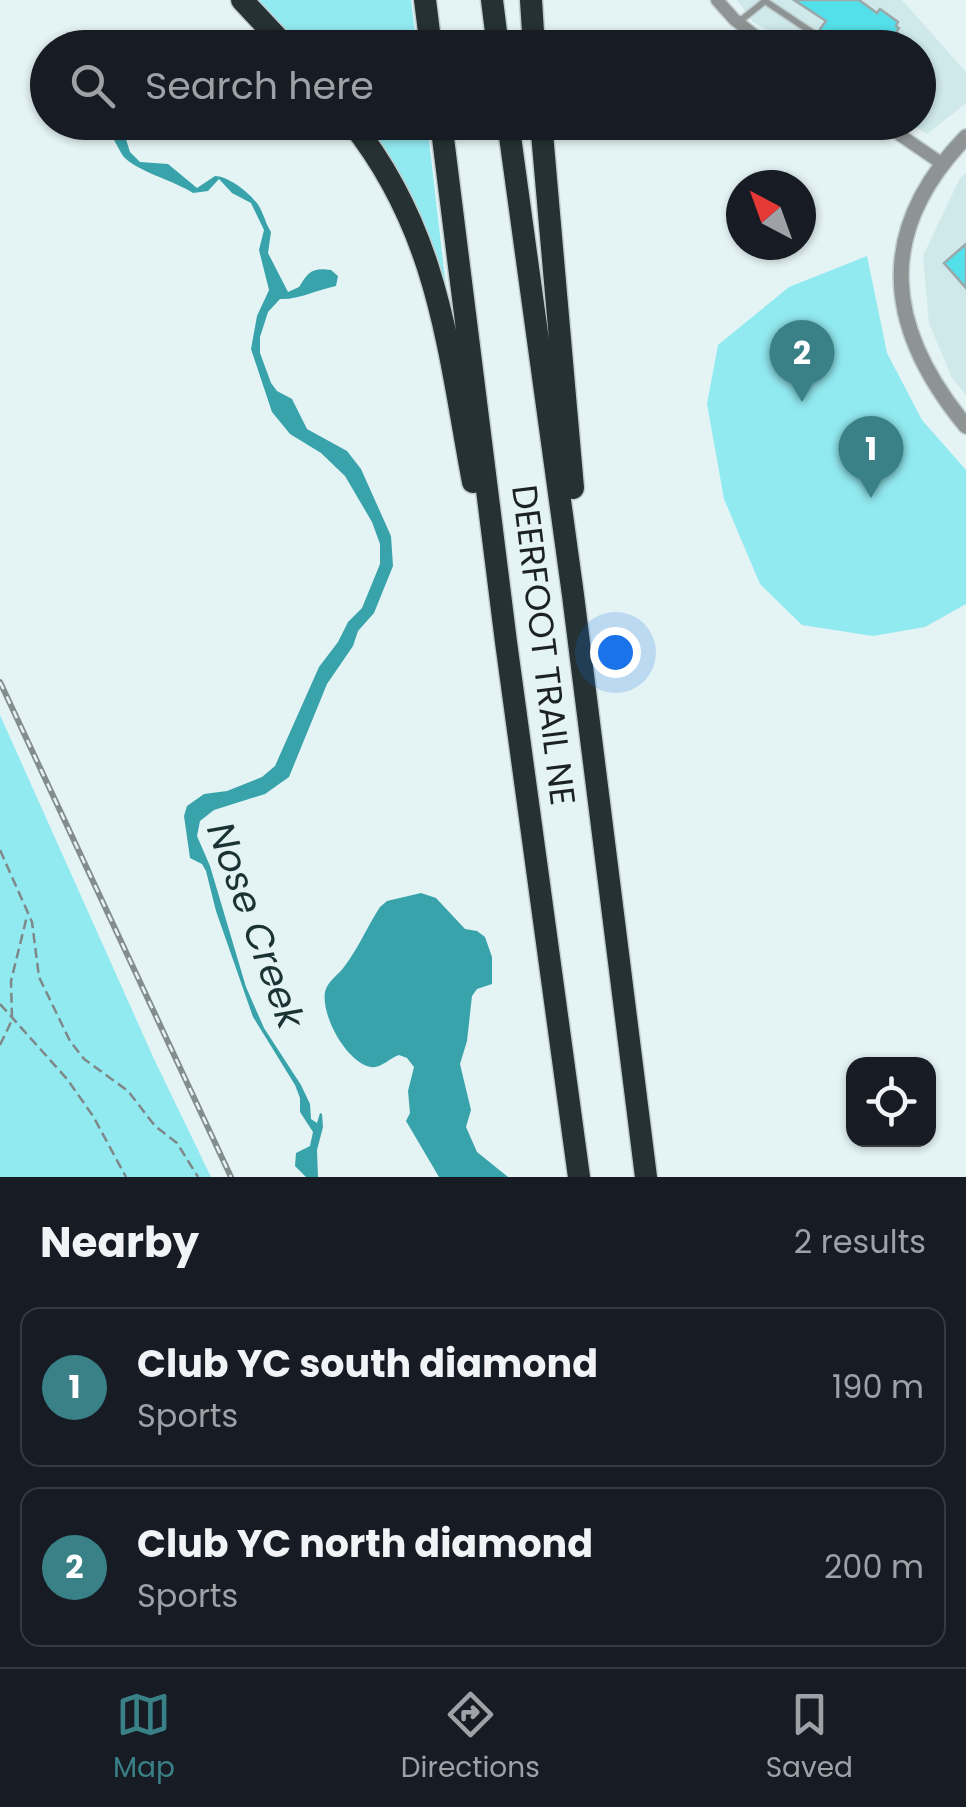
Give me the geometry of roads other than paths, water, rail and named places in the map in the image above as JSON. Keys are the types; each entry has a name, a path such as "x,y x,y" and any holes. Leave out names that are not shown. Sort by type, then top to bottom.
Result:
{"highway":[{"path":"242,0 270,30"},
{"path":"424,0 428,30"},
{"path":"492,0 496,30"},
{"path":"531,0 533,30"},
{"path":"363,140 404,204 437,290 482,530 496,556"},
{"name":"DEERFOOT TRAIL NE","path":"443,140 579,1177"},
{"name":"DEERFOOT TRAIL NE","path":"510,140 573,595 646,1177"},
{"path":"543,140 580,573 573,595"}],"street":[{"path":"717,0 747,30"},
{"path":"966,137 941,162 912,212 900,270 904,314 919,360 966,426"},
{"path":"908,140 941,162"}],"lane":[{"path":"738,23 765,1 808,30"}],"railway":[{"path":"0,682 231,1177"}],"place":[{"name":"Club YC north diamond","path":"802,402"},
{"name":"Club YC south diamond","path":"871,498"}],"water label":[{"name":"Nose Creek","path":"256,925"}]}
